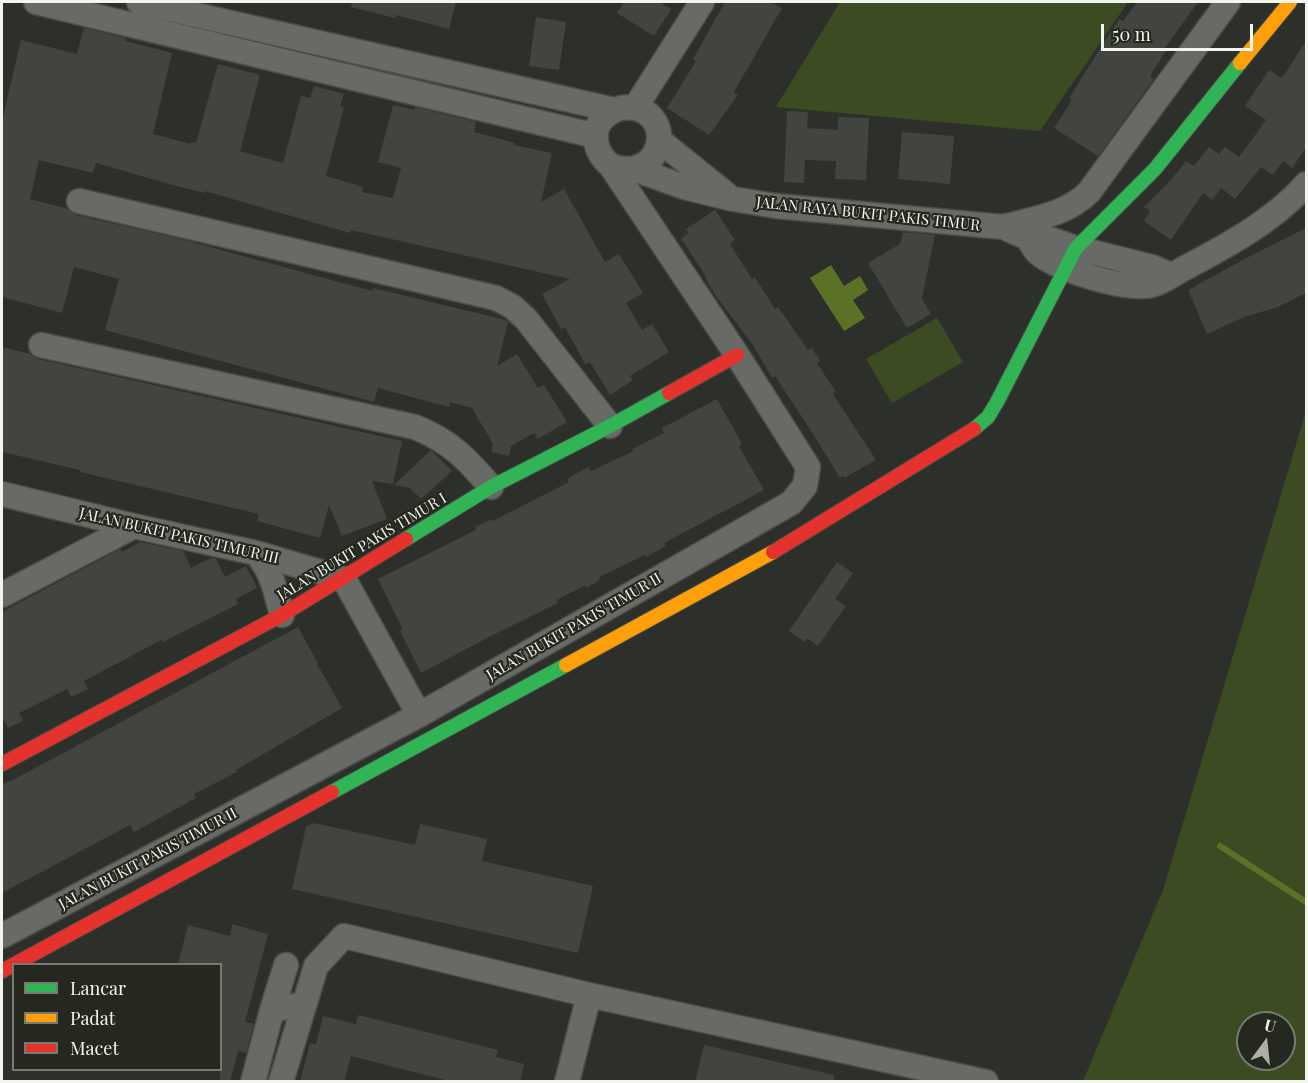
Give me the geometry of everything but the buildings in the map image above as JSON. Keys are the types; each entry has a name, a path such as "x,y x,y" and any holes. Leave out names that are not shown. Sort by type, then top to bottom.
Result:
{"street":[{"path":"36,2 107,10 177,35 596,136"},
{"path":"139,2 625,109 645,112 653,120 658,130 657,150 643,166 622,168 599,153 596,136 598,125 605,116 625,109 702,2"},
{"name":"JALAN RAYA BUKIT PAKIS TIMUR","path":"1003,227 1052,215 1080,201 1089,192 1228,2"},
{"path":"17,963 766,556 974,429 988,417 997,402 1071,258 1155,169 1290,2"},
{"path":"177,35 182,12"},
{"name":"JALAN RAYA BUKIT PAKIS TIMUR","path":"659,140 733,199"},
{"name":"JALAN RAYA BUKIT PAKIS TIMUR","path":"622,168 684,187 733,199 776,206 1003,227 1028,238 1047,238 1071,258 1152,267 1171,275 1227,246 1280,209 1306,186"},
{"name":"JALAN BUKIT PAKIS TIMUR II","path":"2,936 419,715 791,503 805,486 808,467 622,168"},
{"path":"79,201 496,298 513,307 526,319 610,426"},
{"path":"41,345 415,427 452,446 468,459 491,487"},
{"name":"JALAN BUKIT PAKIS TIMUR I","path":"2,764 282,615 491,487 610,426 737,355"},
{"name":"JALAN BUKIT PAKIS TIMUR III","path":"2,494 256,553 344,579"},
{"path":"2,595 134,526"},
{"path":"256,553 272,576 282,615"},
{"path":"344,579 419,715"},
{"path":"281,1082 316,966 344,936 590,995 986,1082"},
{"path":"253,1082 286,965"},
{"path":"567,1082 590,995"},
{"path":"272,1010 304,1004"}],"shaded area":[{"path":"840,2 1128,2 1040,131 776,107"},
{"path":"831,265 844,286 860,276 868,290 853,300 865,318 844,331 810,278"},
{"path":"937,318 963,362 892,403 866,359"},
{"path":"1306,411 1306,1081 1083,1081 1163,890"}],"waterway":[{"path":"1220,846 1306,902"}],"traffic: fast":[{"path":"974,429 988,417 997,402 1076,248 1155,169 1240,63"},
{"path":"406,539 491,487 669,393"},
{"path":"332,792 566,665"}],"traffic: slow":[{"path":"1240,63 1290,2"},
{"path":"566,665 773,552"}],"traffic: jam":[{"path":"669,393 737,355"},
{"path":"773,552 974,429"},
{"path":"2,764 282,615 406,539"},
{"path":"17,963 332,792"},
{"path":"2,971 12,966"}]}
